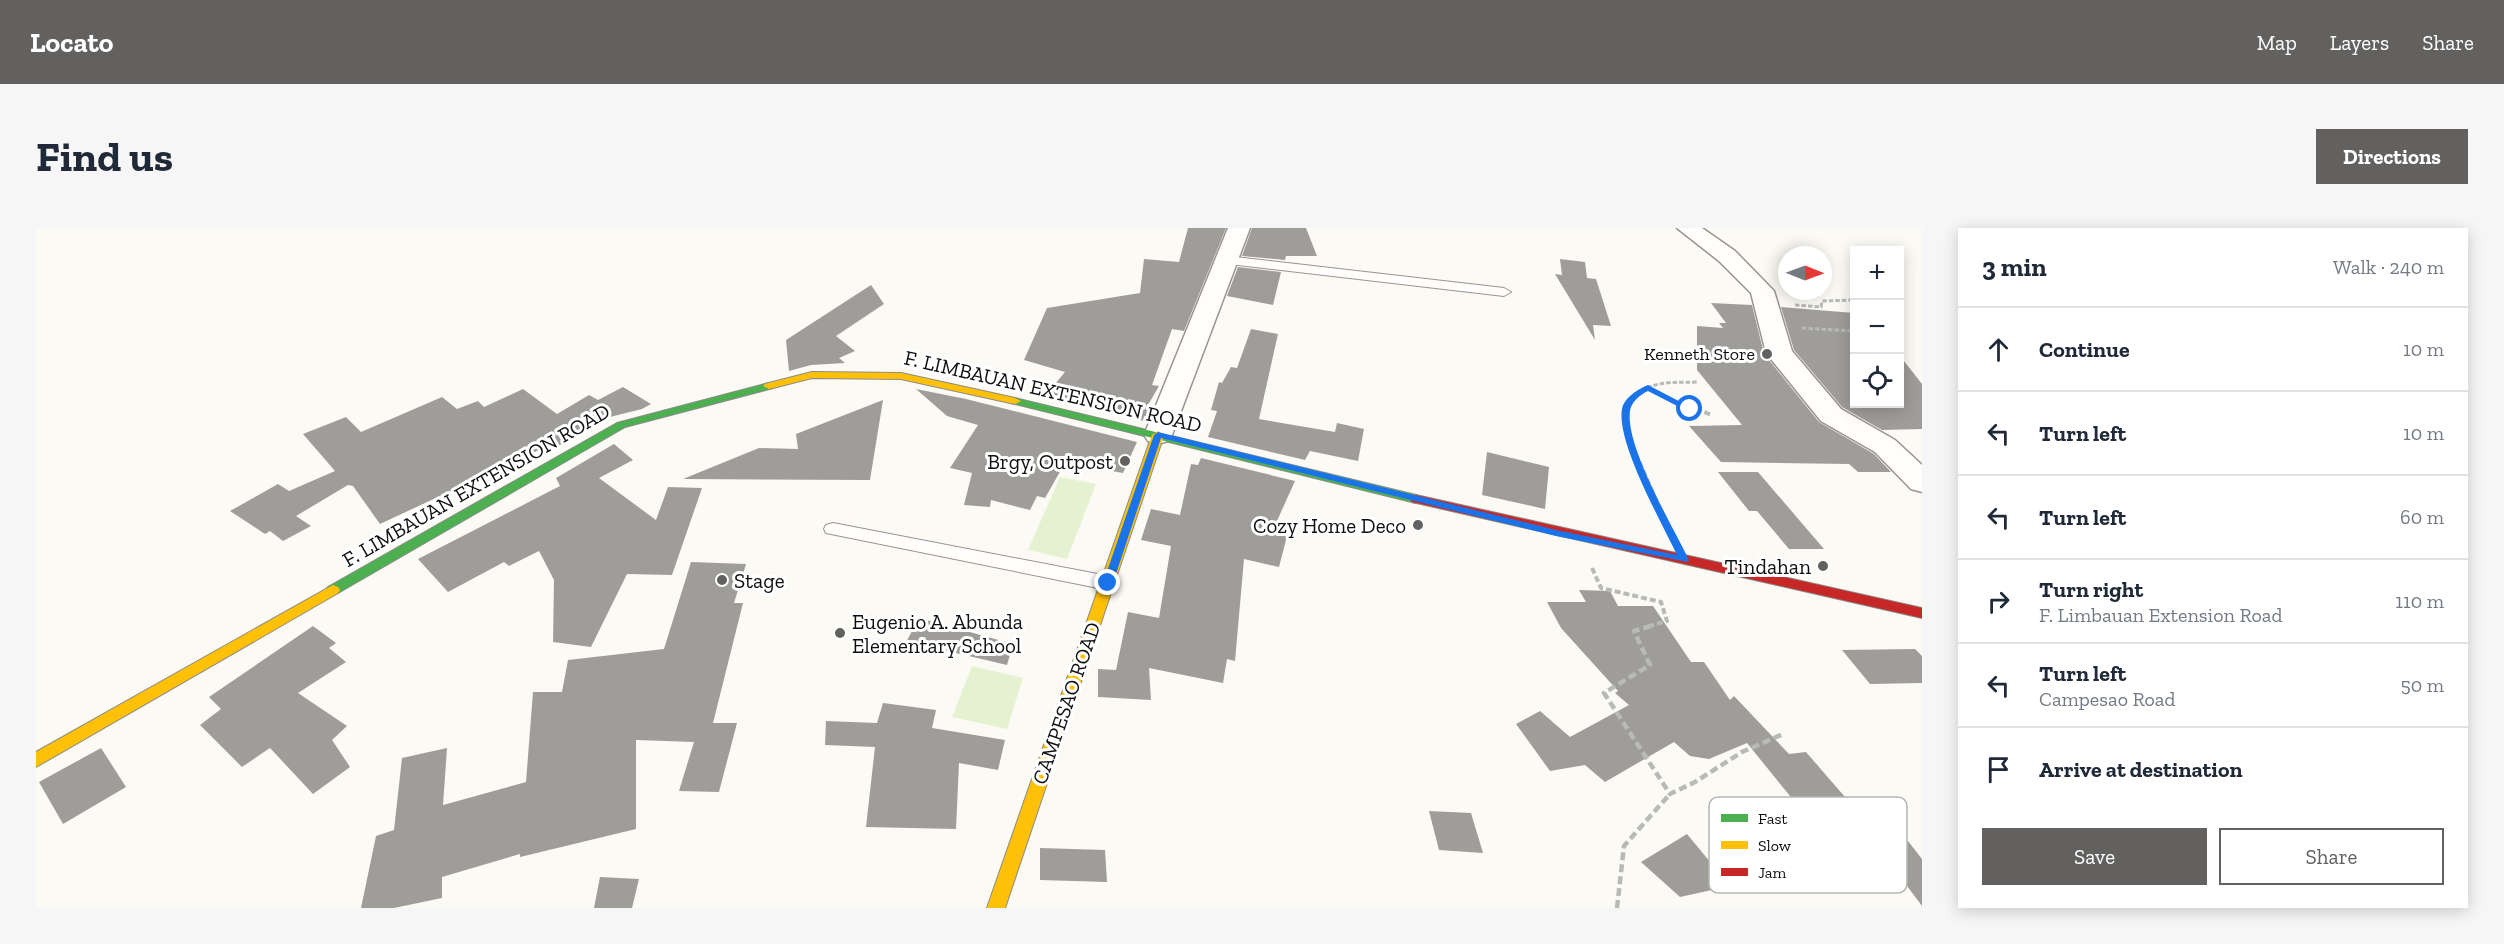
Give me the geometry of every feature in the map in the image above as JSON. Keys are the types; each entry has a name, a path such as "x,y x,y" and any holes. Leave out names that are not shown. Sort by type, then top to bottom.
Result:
{"street":[{"name":"CAMPESAO ROAD","path":"996,908 1158,435 1239,228"},
{"path":"1688,228 1727,256 1762,291 1779,353 1831,414 1885,446 1922,482"},
{"name":"F. LIMBAUAN EXTENSION ROAD","path":"36,760 621,425 812,375 900,376 966,388 1577,538 1922,613"}],"lane":[{"path":"1226,260 1504,292"},
{"path":"833,529 1108,583"}],"path":[{"path":"1790,305 1821,307 1822,301 1850,300"},
{"path":"1771,325 1850,331"},
{"path":"1684,560 1652,494 1626,432 1626,408 1638,393 1657,383 1697,382"},
{"path":"1648,388 1690,409 1712,415"},
{"path":"1577,538 1601,588 1661,602 1667,621 1634,631 1650,666 1604,693 1670,794"},
{"path":"1617,908 1624,846 1670,794 1695,782 1742,752 1783,734"}],"green space":[{"path":"1060,477 1096,484 1067,559 1028,550"},
{"path":"972,666 1023,678 1007,729 952,717"}],"building":[{"path":"1188,228 1226,228 1184,331 1172,329 1152,385 1159,386 1148,405 1151,406 1144,421 1044,397 1065,372 1024,360 1047,308 1140,293 1144,259 1179,262"},
{"path":"1252,228 1306,228 1317,256 1286,256 1285,260 1242,256"},
{"path":"1560,259 1585,262 1587,278 1596,279 1611,326 1593,325 1595,340 1555,274 1562,275"},
{"path":"1238,267 1281,272 1273,305 1227,296"},
{"path":"871,285 884,304 836,336 855,351 839,358 845,363 811,365 789,371 786,340"},
{"path":"1711,303 1752,305 1764,354 1819,422 1874,454 1891,472 1858,472 1849,464 1721,462 1689,426 1742,425 1697,370 1697,326 1723,328 1719,323 1726,323"},
{"path":"1781,307 1850,313 1850,408 1904,408 1904,361 1922,384 1922,429 1882,430 1842,407 1794,350"},
{"path":"1251,329 1278,334 1259,419 1335,432 1337,423 1364,429 1358,461 1310,451 1305,460 1208,437 1217,411 1211,410 1219,382 1222,383 1231,367 1237,368"},
{"path":"623,387 651,404 642,409 610,417 544,454 541,449 380,524 353,486 348,485 296,516 311,526 283,541 270,531 265,534 230,511 278,484 289,491 335,471 303,434 346,417 361,432 442,397 457,409 478,401 484,407 523,389 557,414 589,395 598,400"},
{"path":"916,389 966,399 1137,442 1123,473 1065,463 1045,498 1037,496 1030,510 991,500 990,507 964,505 972,473 950,468 978,425 947,416"},
{"path":"883,400 870,480 683,479 759,448 798,449 796,434"},
{"path":"614,444 633,460 599,478 656,520 668,487 702,488 672,575 627,574 591,647 553,642 554,580 539,551 509,566 504,562 448,592 418,559 560,486 556,478"},
{"path":"1487,452 1549,467 1545,509 1482,495"},
{"path":"1201,458 1295,481 1272,532 1287,536 1279,567 1244,559 1235,661 1227,659 1223,683 1149,668 1151,700 1098,697 1098,669 1116,670 1128,612 1159,618 1171,546 1141,540 1151,509 1180,515 1191,464 1198,465"},
{"path":"1718,472 1758,472 1824,549 1789,549 1757,511 1749,511"},
{"path":"691,562 746,564 734,603 743,603 713,723 737,723 719,792 679,791 694,742 636,740 636,829 520,857 520,854 442,877 442,898 394,908 361,908 376,836 394,830 402,758 447,748 443,805 526,782 533,692 562,692 568,660 664,649"},
{"path":"1579,590 1610,591 1618,606 1653,606 1691,662 1704,662 1730,700 1734,696 1789,754 1806,752 1845,797 1790,796 1747,743 1709,759 1690,756 1674,742 1605,782 1585,765 1550,771 1516,724 1540,711 1570,737 1629,705 1615,693 1618,691 1561,628 1547,602 1586,602"},
{"path":"919,618 1013,644 1007,665 939,649 936,655 904,646"},
{"path":"313,626 336,643 329,648 346,662 298,693 347,726 332,740 350,767 313,794 270,748 242,767 200,725 221,709 209,697"},
{"path":"1915,649 1922,656 1922,683 1870,684 1842,650"},
{"path":"883,703 936,710 932,728 1005,740 998,770 959,763 956,829 866,827 875,747 825,745 826,721 877,723"},
{"path":"101,748 126,787 63,824 39,782"},
{"path":"1429,811 1471,813 1483,853 1439,850"},
{"path":"1687,834 1709,861 1709,891 1680,897 1641,862"},
{"path":"1907,841 1922,859 1922,906 1907,886"},
{"path":"1040,848 1105,850 1107,882 1040,880"},
{"path":"600,877 639,879 632,908 594,908"}],"traffic: fast":[{"path":"333,590 621,425 769,386"},
{"path":"1015,401 1416,499"}],"traffic: slow":[{"path":"769,386 812,375 901,376 1015,401"},
{"path":"996,908 1158,435"},
{"path":"36,760 333,590"}],"traffic: jam":[{"path":"1416,499 1922,613"}],"place":[{"name":"Kenneth Store","path":"1767,354"},
{"name":"Brgy, Outpost","path":"1125,461"},
{"name":"Cozy Home Deco","path":"1418,525"},
{"name":"Tindahan","path":"1823,566"},
{"name":"Stage","path":"722,580"},
{"name":"Eugenio A. Abunda Elementary School","path":"840,633"}],"route":[{"path":"1108,583 1158,435 1556,533 1684,560 1652,494 1626,432 1626,408 1638,393 1648,388 1690,409"}]}
